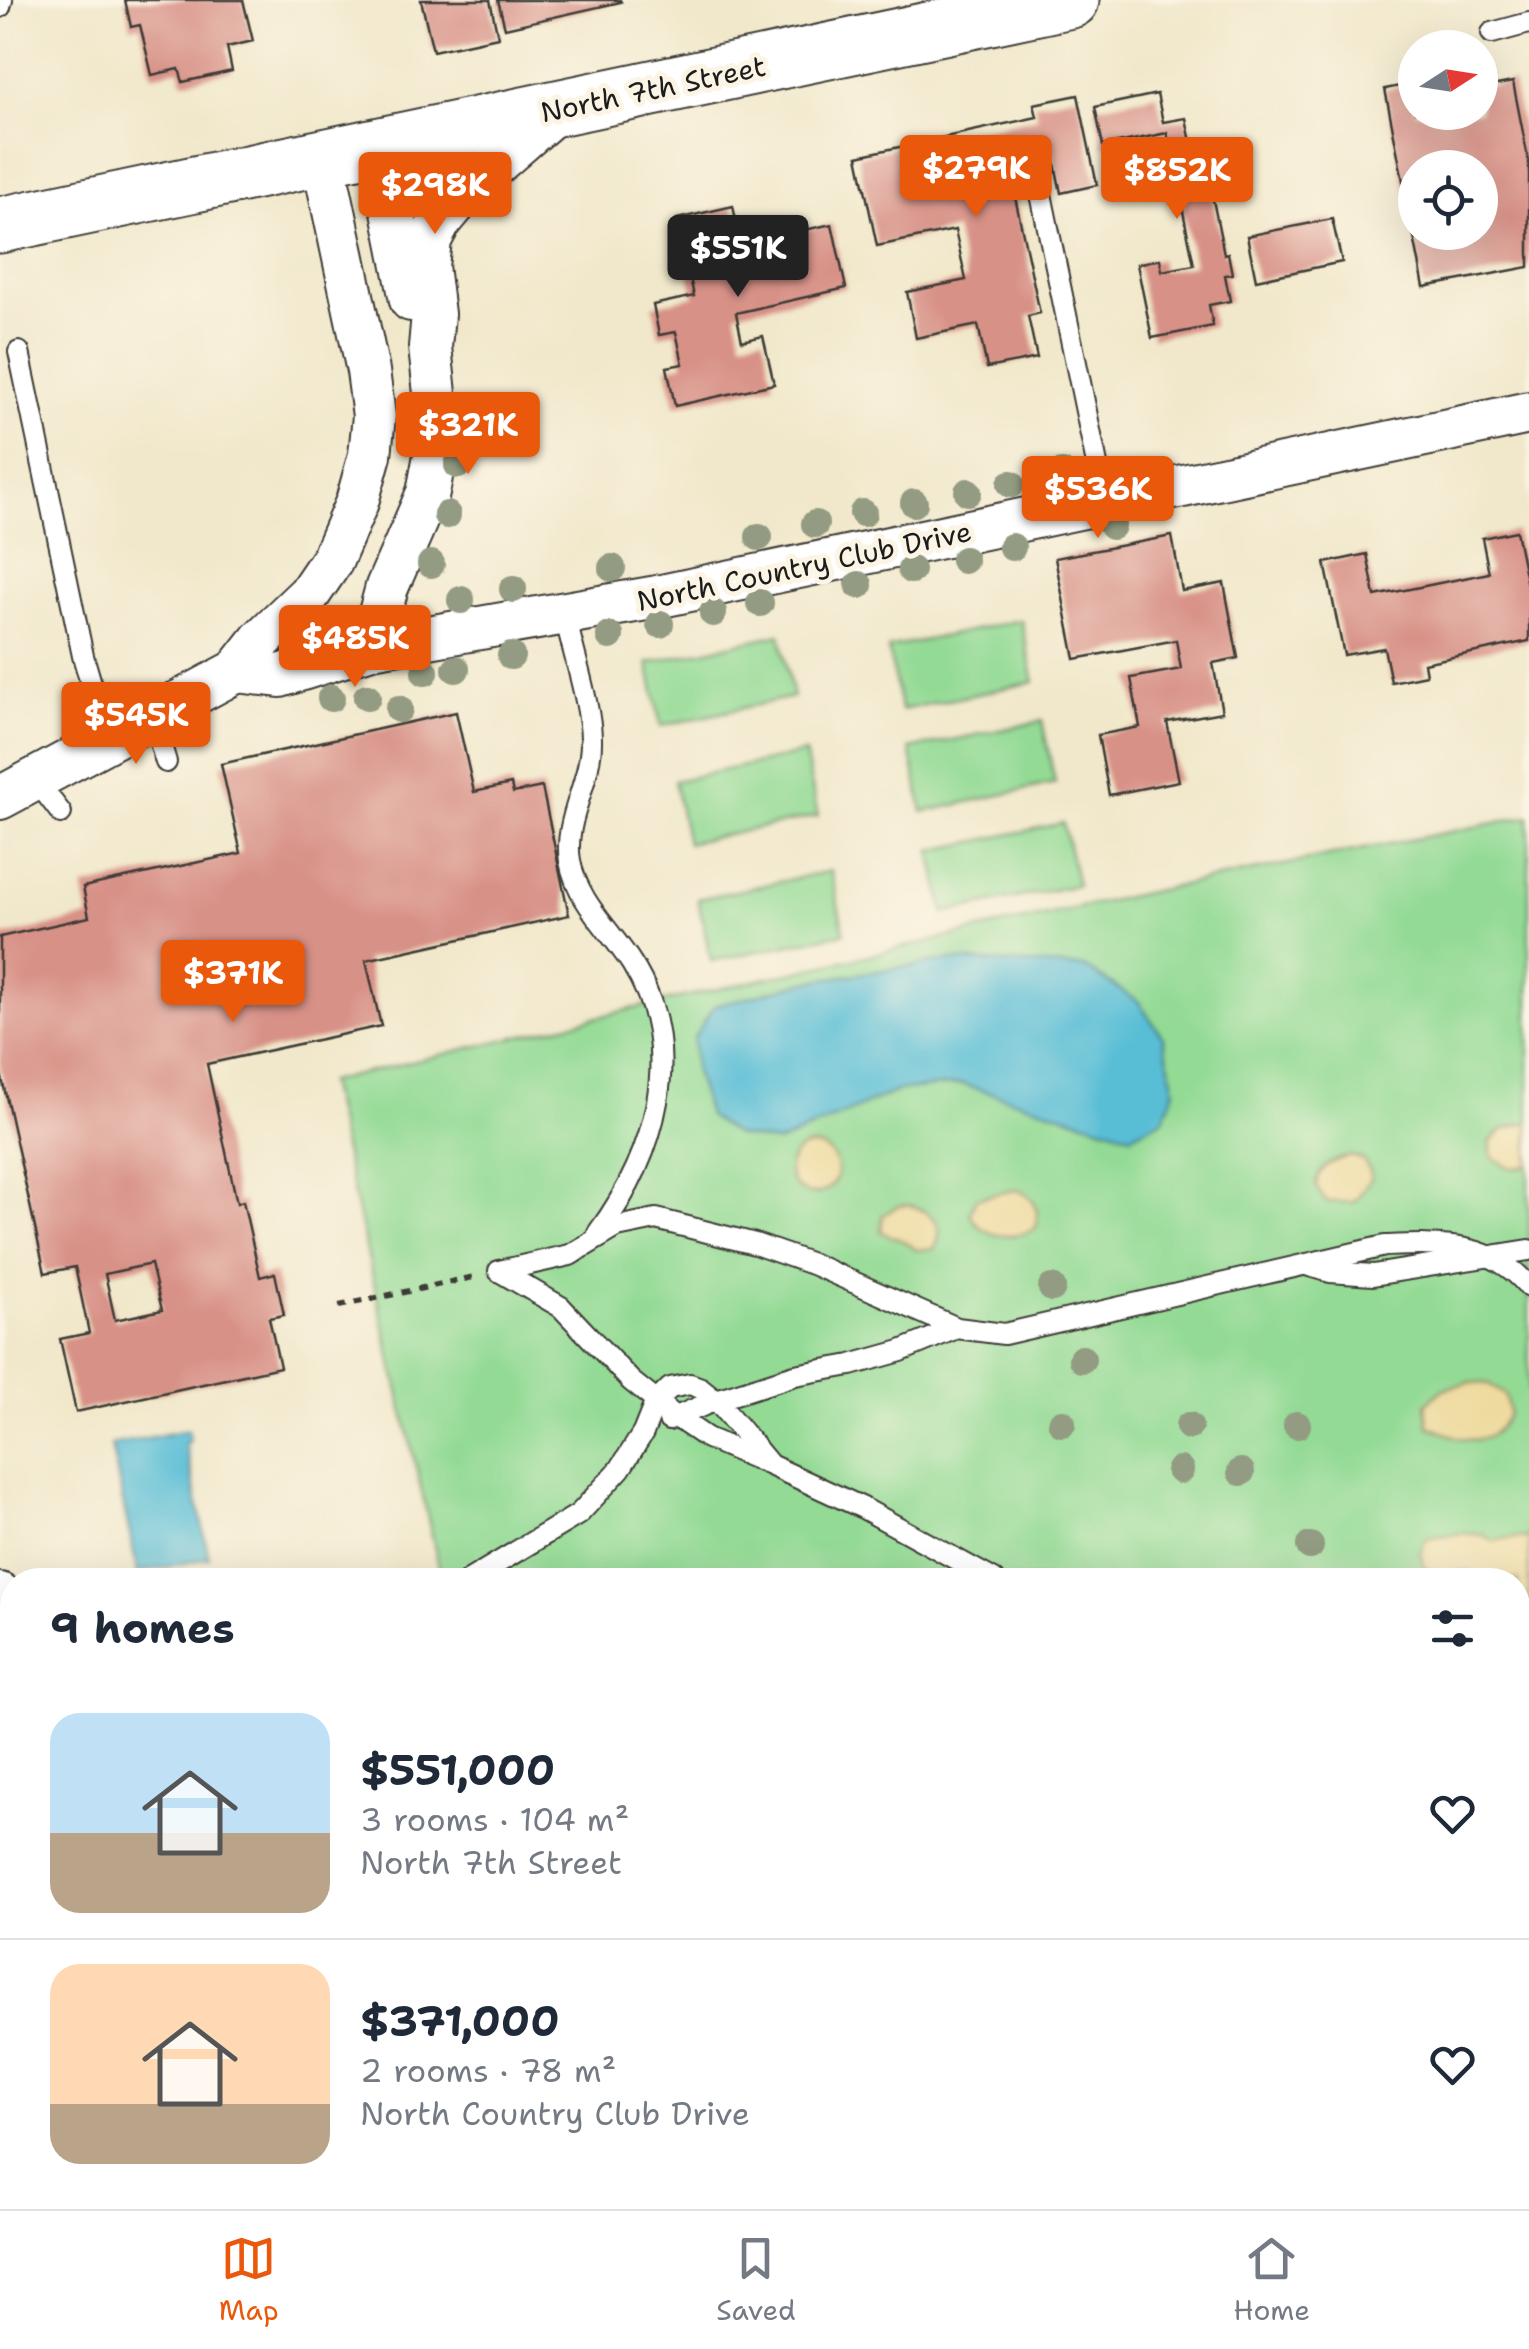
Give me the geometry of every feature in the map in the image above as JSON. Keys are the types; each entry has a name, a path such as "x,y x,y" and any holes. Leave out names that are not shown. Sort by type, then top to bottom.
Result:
{"main road":[{"name":"North 7th Street","path":"1,217 323,158 1071,0"}],"street":[{"path":"371,647 387,588 428,493 434,461 436,403 427,266 430,240 439,222 470,186 560,108"},
{"path":"380,146 414,313 430,347"},
{"path":"18,789 237,671 262,639 309,594 332,560 364,484 374,416 323,158"},
{"name":"North Country Club Drive","path":"237,671 280,676 371,647 565,615 1529,413"},
{"path":"370,451 434,461"},
{"path":"332,560 387,588"}],"lane":[{"path":"0,8 2,0"},
{"path":"1498,31 1529,23"},
{"path":"1035,165 1106,503"},
{"path":"19,352 83,656 108,741"},
{"path":"565,615 592,739 569,855 586,905 633,965 646,991 660,1030 662,1054 658,1099 645,1145 620,1202 590,1242"},
{"path":"152,716 166,762"},
{"path":"18,789 62,813"},
{"path":"500,1271 562,1257 617,1226 656,1219 681,1223 815,1265 957,1328 1004,1334 1385,1246 1448,1245 1524,1265"},
{"path":"561,1307 553,1292 552,1275 562,1257"},
{"path":"500,1271 561,1307 655,1403 707,1438 880,1516 973,1568"},
{"path":"643,1433 716,1400 795,1375 874,1360 957,1328"},
{"path":"489,1568 579,1514 608,1485 643,1433 655,1403 678,1384 701,1388 716,1400 770,1465"}],"path":[{"path":"339,1306 500,1271"}],"green space":[{"path":"1021,620 1034,682 901,710 888,648"},
{"path":"780,634 793,697 661,726 648,663"},
{"path":"1042,721 1055,783 923,812 910,749"},
{"path":"805,753 818,816 687,843 674,781"},
{"path":"1529,816 1529,1568 439,1568 328,1082 1153,891"},
{"path":"1063,823 1077,885 944,913 931,851"},
{"path":"831,871 844,933 711,961 698,899"}],"sand":[{"path":"1529,1122 1529,1165 1509,1167 1492,1156 1490,1142 1502,1130"},
{"path":"813,1146 830,1153 837,1170 830,1187 813,1194 796,1187 789,1170 796,1153"},
{"path":"1352,1156 1363,1160 1371,1178 1355,1202 1326,1202 1316,1187 1320,1174 1333,1162"},
{"path":"1015,1190 1027,1195 1034,1204 1036,1228 1008,1236 990,1233 975,1222 970,1213 976,1198"},
{"path":"910,1205 936,1221 939,1233 934,1249 916,1250 881,1232 883,1215 898,1206"},
{"path":"1470,1382 1489,1384 1505,1395 1509,1413 1501,1426 1483,1439 1473,1440 1428,1426 1426,1404 1443,1389"},
{"path":"1462,1533 1483,1535 1493,1541 1529,1538 1529,1568 1427,1568 1420,1553 1426,1538"}],"water":[{"path":"951,960 1084,967 1138,1001 1163,1037 1175,1089 1163,1119 1131,1135 961,1084 897,1091 778,1143 736,1135 708,1116 694,1068 694,1037 714,1006 810,981"},
{"path":"188,1430 190,1441 185,1443 209,1558 162,1568 137,1568 111,1445"}],"building":[{"path":"125,0 243,0 253,41 227,47 232,71 183,82 179,69 152,75 140,25 131,27"},
{"path":"421,0 490,0 498,37 433,51"},
{"path":"498,0 620,0 621,2 505,28"},
{"path":"1513,82 1529,163 1529,267 1424,287 1417,250 1498,250 1498,150 1398,150 1398,155 1385,89 1398,86 1398,130 1498,130 1498,85"},
{"path":"1157,94 1163,122 1186,118 1194,157 1211,153 1219,188 1211,190 1232,274 1225,275 1230,301 1209,305 1213,326 1152,338 1137,264 1160,259 1162,271 1194,265 1167,133 1103,146 1095,107"},
{"path":"1078,95 1097,185 1061,193 1052,150 1007,160 1040,313 1028,316 1037,358 987,368 978,325 916,338 907,292 966,280 955,230 877,246 858,156 1037,117 1034,104"},
{"path":"733,206 741,244 832,224 846,288 736,313 742,341 763,336 774,384 675,406 667,367 683,364 676,332 659,335 653,305 694,296 677,219"},
{"path":"1332,219 1342,262 1256,280 1247,236"},
{"path":"1516,531 1529,595 1529,641 1424,663 1426,675 1391,682 1384,648 1344,655 1325,563 1367,554 1375,596 1489,573 1482,538"},
{"path":"1172,536 1182,591 1224,583 1238,658 1213,663 1222,712 1167,722 1179,781 1109,795 1098,735 1140,727 1131,678 1181,669 1176,640 1075,659 1055,558"},
{"path":"456,712 474,792 511,784 513,793 542,787 569,915 366,960 381,1026 207,1064 237,1203 243,1201 260,1277 275,1273 284,1315 269,1318 280,1367 76,1412 60,1339 89,1333 75,1267 45,1273 0,1069 0,937 89,917 83,887 241,853 221,764","holes":["151,1264 162,1310 115,1320 105,1274"]}]}
